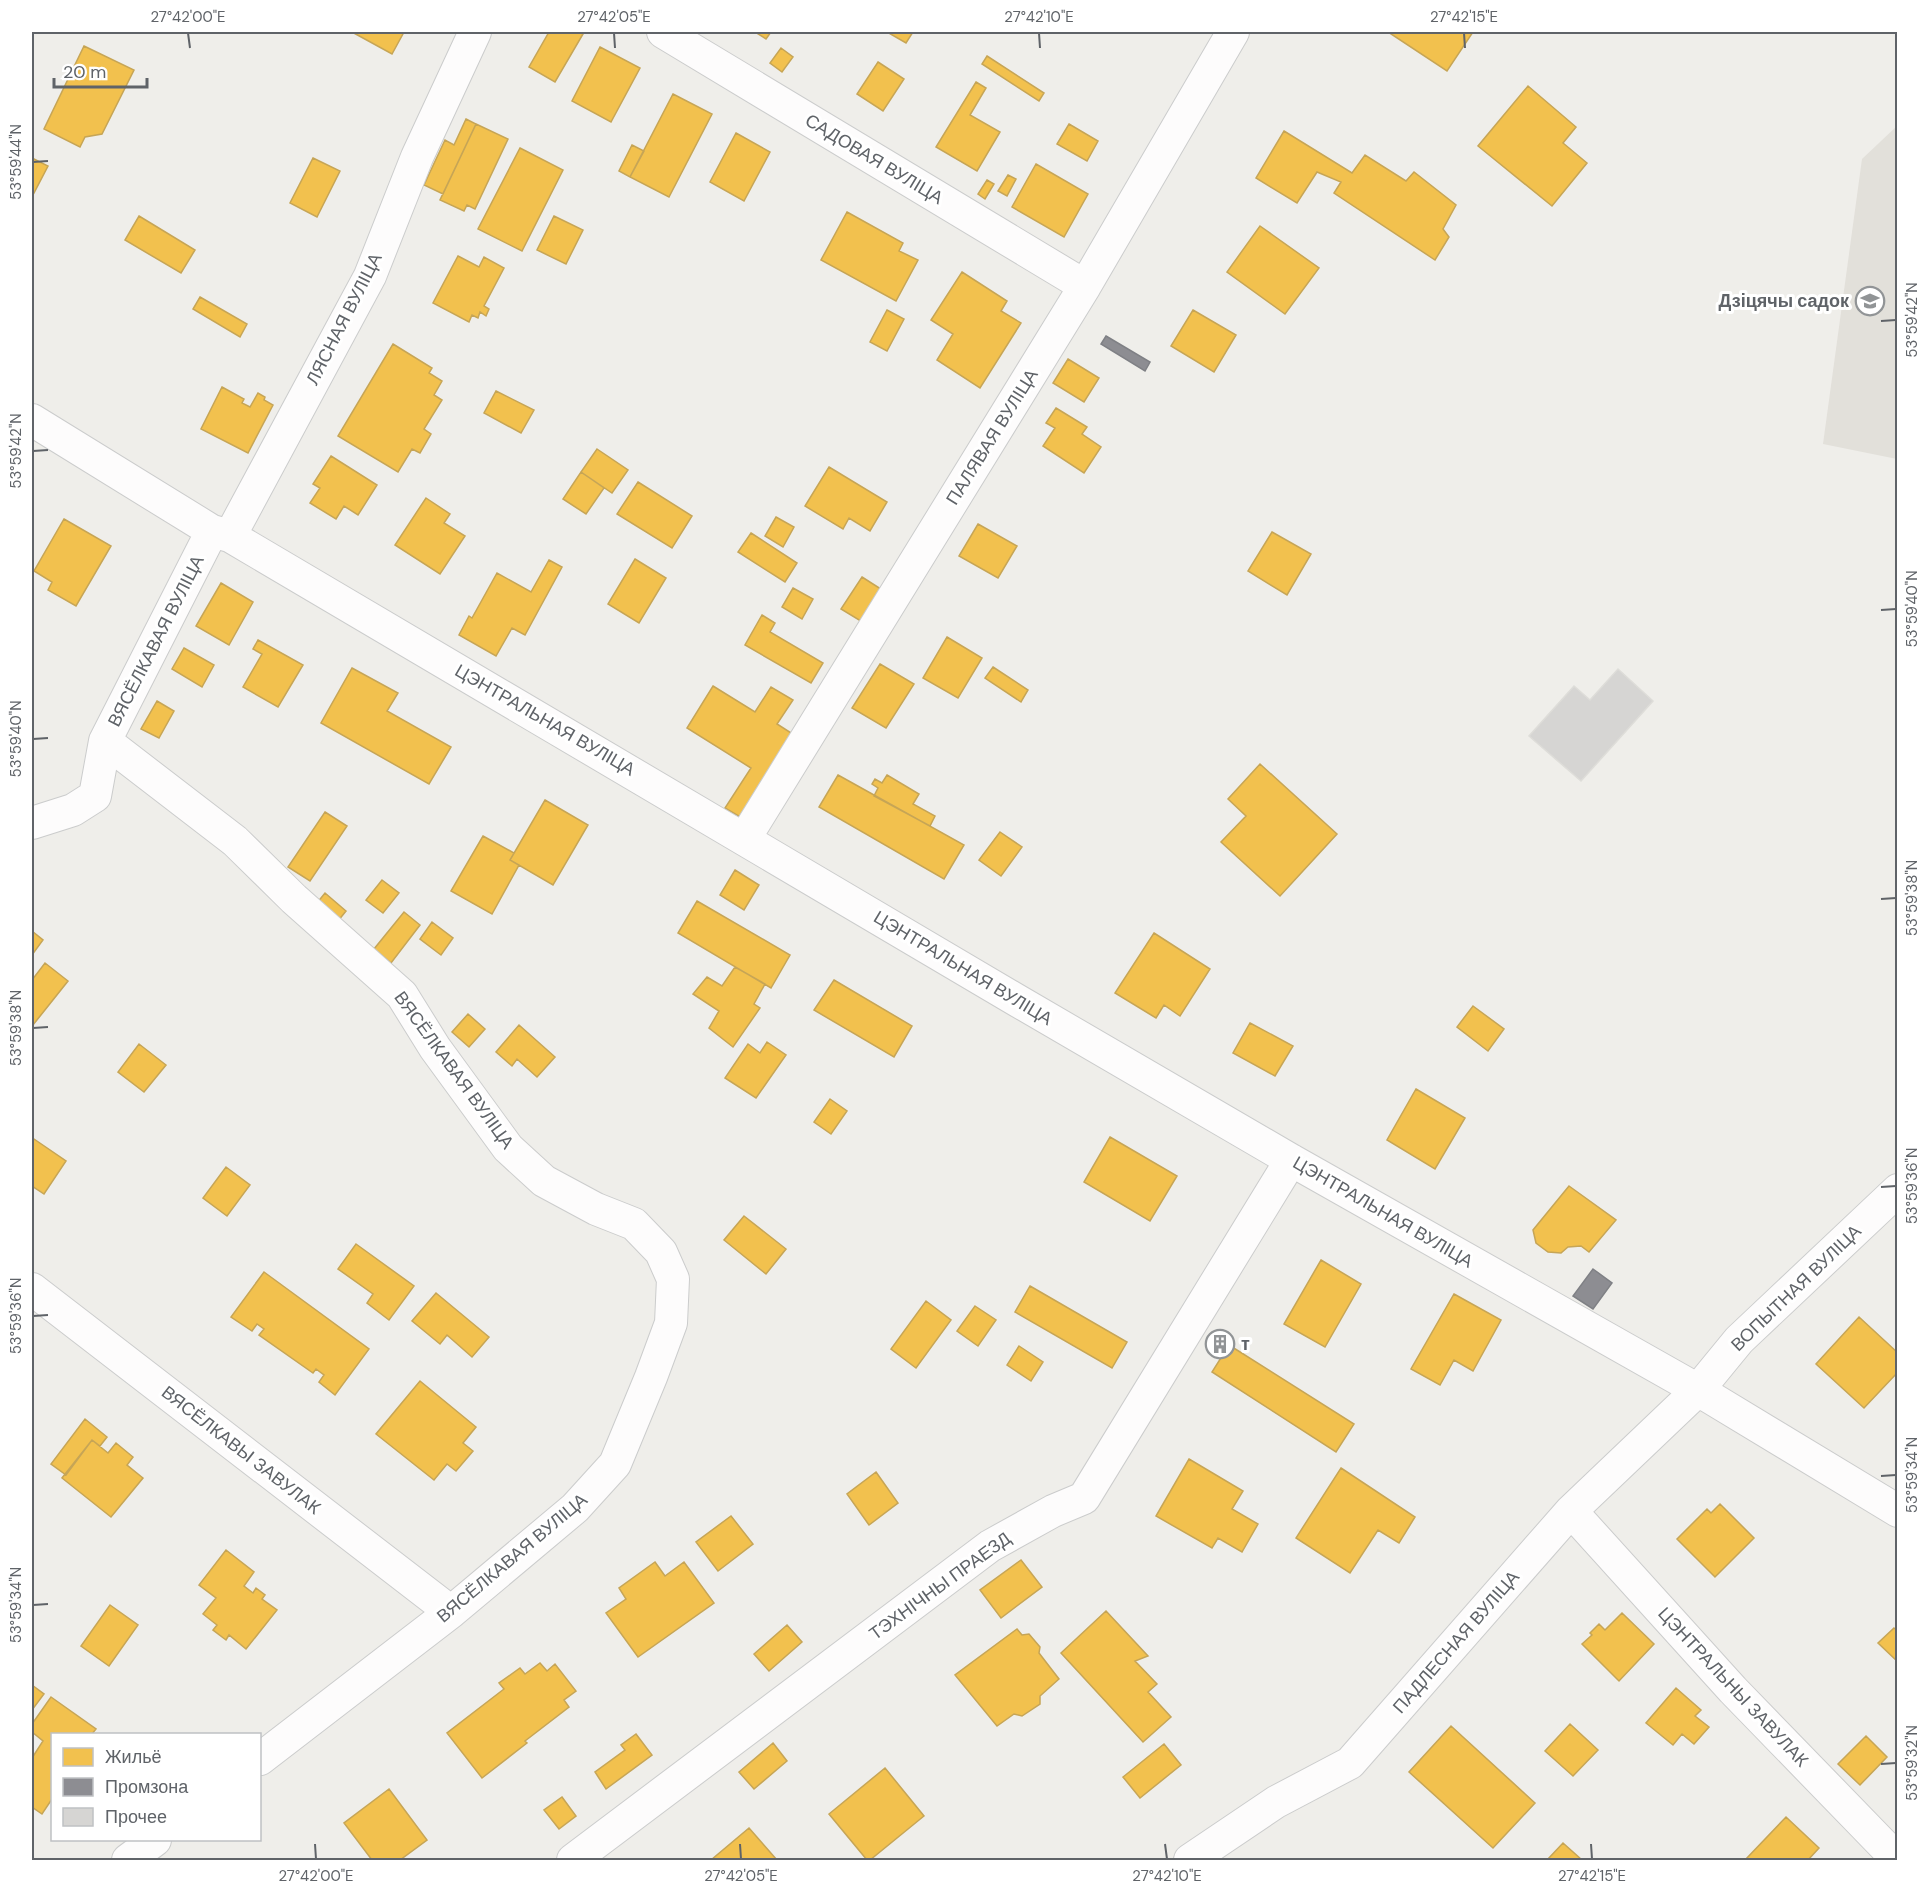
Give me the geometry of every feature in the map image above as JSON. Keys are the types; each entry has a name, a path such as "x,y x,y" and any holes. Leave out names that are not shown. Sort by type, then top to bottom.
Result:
{"street":[{"name":"ЛЯСНАЯ ВУЛІЦА","path":"221,533 370,276 417,157 475,32"},
{"name":"САДОВАЯ ВУЛІЦА","path":"663,32 1085,286"},
{"name":"ПАЛЯВАЯ ВУЛІЦА","path":"745,838 1085,286 1233,32"},
{"name":"ЦЭНТРАЛЬНАЯ ВУЛІЦА","path":"32,420 221,533 745,838 1018,1001 1291,1160 1698,1390 1898,1511"},
{"name":"ВЯСЁЛКАВАЯ ВУЛІЦА","path":"221,533 105,741 235,841 294,899 402,995 435,1048 508,1148 544,1181 596,1209 634,1224 661,1252 673,1279 670,1323 651,1377 615,1464 575,1508 451,1612 261,1758"},
{"path":"32,823 73,810 95,796 105,741"},
{"name":"ТЭХНІЧНЫ ПРАЕЗД","path":"573,1860 990,1546 1053,1511 1084,1498 1291,1160"},
{"name":"ВОПЫТНАЯ ВУЛІЦА","path":"1698,1390 1740,1340 1898,1190"},
{"name":"ВЯСЁЛКАВЫ ЗАВУЛАК","path":"32,1288 451,1612"},
{"name":"ПАДЛЕСНАЯ ВУЛІЦА","path":"1190,1860 1276,1802 1350,1763 1571,1511 1698,1390"},
{"name":"ЦЭНТРАЛЬНЫ ЗАВУЛАК","path":"1571,1511 1733,1690 1898,1860"},
{"path":"128,1860 152,1841"}],"shaded area":[{"name":"Дзіцячы садок","path":"1897,126 1897,459 1823,444 1862,159"}],"building: Жильё":[{"path":"352,32 404,32 392,54"},
{"path":"549,32 583,34 555,82 529,67"},
{"path":"755,32 771,32 766,39"},
{"path":"887,32 913,32 906,43"},
{"path":"1388,32 1473,32 1447,71"},
{"path":"84,46 134,70 102,134 85,137 80,147 44,129"},
{"path":"600,47 640,68 611,122 572,101"},
{"path":"781,48 793,57 782,72 770,63"},
{"path":"987,56 1044,93 1039,101 982,64"},
{"path":"878,62 904,79 883,111 857,94"},
{"path":"976,82 986,88 970,115 1000,132 977,171 936,147"},
{"path":"1528,86 1576,127 1563,143 1587,163 1552,206 1478,146"},
{"path":"673,94 712,114 669,197 630,177"},
{"path":"466,119 476,124 443,194 424,185 445,140 454,145"},
{"path":"476,124 508,139 475,209 467,205 464,211 440,200"},
{"path":"1069,124 1098,141 1087,161 1057,144"},
{"path":"1284,131 1352,173 1365,155 1406,181 1414,172 1456,205 1443,229 1449,237 1435,260 1334,193 1341,182 1317,172 1297,203 1256,178"},
{"path":"736,133 770,152 744,201 710,182"},
{"path":"632,145 644,151 630,177 619,171"},
{"path":"520,148 563,170 522,251 478,229"},
{"path":"32,158 48,166 34,193 32,191"},
{"path":"313,158 340,171 317,217 290,203"},
{"path":"1036,164 1088,194 1064,237 1012,207"},
{"path":"1008,175 1016,179 1007,196 998,191"},
{"path":"987,180 994,184 985,199 978,194"},
{"path":"847,212 903,243 899,251 918,260 896,301 821,260"},
{"path":"139,216 195,250 181,273 125,240"},
{"path":"554,216 583,230 566,264 537,250"},
{"path":"1260,226 1319,268 1285,314 1227,272"},
{"path":"458,256 479,267 484,257 504,268 484,306 489,309 486,316 480,312 478,318 472,315 469,322 433,303"},
{"path":"962,272 1007,301 1001,311 1021,323 980,388 937,360 953,334 931,320"},
{"path":"200,297 247,324 240,337 193,309"},
{"path":"887,310 904,319 887,351 870,342"},
{"path":"1193,310 1236,335 1214,372 1171,346"},
{"path":"393,344 432,368 429,373 442,381 434,395 442,400 424,429 431,434 420,453 412,449 398,472 338,436"},
{"path":"1068,359 1099,378 1084,402 1053,383"},
{"path":"222,387 244,399 242,403 250,407 258,393 273,405 248,453 201,429"},
{"path":"496,391 534,410 521,433 484,413"},
{"path":"1056,408 1087,427 1082,434 1101,447 1084,473 1043,446 1055,428 1046,423"},
{"path":"597,449 628,470 612,493 581,472"},
{"path":"331,456 377,485 358,515 344,506 336,519 310,503 320,488 313,484"},
{"path":"829,467 887,502 870,531 849,518 843,529 805,506"},
{"path":"581,472 604,488 586,514 563,499"},
{"path":"638,482 692,516 672,548 617,514"},
{"path":"426,498 450,514 444,523 465,536 440,574 395,545"},
{"path":"776,517 794,527 783,547 765,536"},
{"path":"64,519 111,546 76,606 48,590 52,582 34,571"},
{"path":"978,524 1017,546 998,578 959,556"},
{"path":"1272,532 1311,554 1287,595 1248,571"},
{"path":"751,533 797,563 785,582 738,552"},
{"path":"635,559 666,578 639,623 608,604"},
{"path":"549,560 562,567 525,635 512,628 496,656 459,635 469,616 472,618 497,573 531,592"},
{"path":"862,577 884,591 864,623 841,609"},
{"path":"221,583 253,602 229,645 196,626"},
{"path":"793,588 813,599 802,619 782,607"},
{"path":"762,615 775,623 770,632 823,663 811,683 745,645"},
{"path":"947,637 982,658 958,698 923,678"},
{"path":"258,640 303,665 278,707 243,687 262,654 253,649"},
{"path":"184,648 214,665 202,687 172,669"},
{"path":"880,664 914,684 886,728 852,708"},
{"path":"993,667 1028,690 1021,702 985,678"},
{"path":"352,668 398,693 387,711 451,747 429,784 321,723"},
{"path":"713,686 755,712 771,687 793,700 777,724 799,738 747,821 725,808 751,768 687,728"},
{"path":"157,701 174,711 159,738 141,729"},
{"path":"1260,764 1337,834 1280,896 1221,842 1246,816 1228,799"},
{"path":"838,775 964,845 944,879 819,807"},
{"path":"887,775 919,794 913,804 935,816 930,826 874,796 878,788 872,784 875,779 882,783"},
{"path":"545,800 588,825 553,885 510,860"},
{"path":"325,812 347,826 310,881 288,867"},
{"path":"1000,832 1022,847 1001,876 979,860"},
{"path":"483,836 514,853 510,860 519,865 492,914 451,891"},
{"path":"735,870 759,885 744,910 720,895"},
{"path":"382,880 399,893 383,913 366,900"},
{"path":"325,893 346,911 338,921 317,903"},
{"path":"697,901 790,955 771,988 678,933"},
{"path":"404,912 420,925 391,963 374,949"},
{"path":"432,922 453,938 441,955 420,939"},
{"path":"32,931 43,940 32,955"},
{"path":"1154,933 1210,969 1180,1016 1164,1005 1156,1018 1115,993"},
{"path":"45,963 68,981 33,1025 32,980"},
{"path":"735,967 765,984 754,1004 760,1008 733,1047 709,1028 719,1011 693,994 707,977 722,986"},
{"path":"834,980 912,1026 894,1057 814,1010"},
{"path":"1473,1006 1504,1029 1488,1051 1457,1027"},
{"path":"468,1014 485,1029 469,1047 452,1032"},
{"path":"1250,1023 1293,1046 1275,1076 1233,1053"},
{"path":"519,1025 555,1057 537,1077 517,1059 512,1066 496,1052"},
{"path":"767,1042 786,1055 756,1098 725,1078 748,1044 760,1053"},
{"path":"139,1044 166,1065 144,1092 118,1072"},
{"path":"1416,1089 1465,1118 1435,1169 1387,1140"},
{"path":"830,1099 847,1111 831,1134 814,1122"},
{"path":"1110,1137 1177,1176 1150,1221 1084,1182"},
{"path":"34,1139 66,1161 44,1194 32,1186 32,1143"},
{"path":"226,1167 250,1185 227,1216 203,1198"},
{"path":"1569,1186 1616,1220 1589,1252 1581,1246 1568,1247 1561,1253 1548,1252 1536,1243 1533,1230"},
{"path":"744,1216 786,1249 766,1274 724,1240"},
{"path":"356,1244 414,1286 389,1320 367,1303 373,1294 338,1269"},
{"path":"1321,1260 1361,1284 1325,1347 1284,1324"},
{"path":"264,1272 369,1349 335,1395 319,1382 324,1375 316,1369 313,1373 259,1335 264,1329 257,1324 252,1331 231,1317"},
{"path":"1030,1286 1127,1342 1112,1368 1015,1312"},
{"path":"436,1293 489,1337 472,1357 447,1335 440,1344 412,1321"},
{"path":"1454,1294 1501,1320 1473,1371 1454,1360 1440,1385 1411,1369"},
{"path":"926,1301 951,1320 916,1368 891,1349"},
{"path":"975,1306 996,1320 978,1346 957,1331"},
{"path":"1859,1317 1898,1353 1898,1372 1864,1408 1816,1364"},
{"name":"т","path":"1222,1331 1230,1335 1218,1357 1210,1352"},
{"path":"1229,1345 1354,1424 1336,1452 1212,1372"},
{"path":"1019,1346 1043,1362 1031,1381 1007,1365"},
{"path":"420,1381 476,1427 463,1443 473,1451 456,1471 447,1464 434,1480 376,1434"},
{"path":"85,1419 107,1437 100,1446 92,1440 66,1475 51,1464"},
{"path":"92,1440 108,1453 116,1443 133,1457 127,1465 143,1478 111,1517 62,1478"},
{"path":"1189,1459 1243,1491 1232,1509 1258,1524 1242,1552 1218,1538 1212,1548 1156,1516"},
{"path":"1341,1468 1415,1517 1399,1543 1378,1530 1350,1573 1296,1538"},
{"path":"876,1472 898,1503 869,1525 847,1494"},
{"path":"1720,1504 1754,1538 1715,1577 1677,1539 1707,1509 1711,1513"},
{"path":"731,1516 753,1544 718,1571 696,1542"},
{"path":"226,1550 254,1572 244,1586 253,1593 256,1588 265,1595 262,1599 277,1610 246,1649 229,1635 226,1640 213,1630 217,1625 203,1614 216,1598 199,1585"},
{"path":"1021,1560 1042,1587 1001,1618 980,1590"},
{"path":"655,1562 665,1576 684,1562 714,1603 638,1657 606,1613 626,1599 619,1588"},
{"path":"110,1605 138,1625 109,1666 81,1646"},
{"path":"1106,1611 1148,1656 1135,1661 1157,1684 1148,1692 1171,1717 1143,1742 1061,1653"},
{"path":"1622,1613 1654,1644 1619,1681 1582,1644 1599,1624 1605,1630"},
{"path":"787,1625 802,1642 769,1671 754,1654"},
{"path":"1894,1628 1898,1631 1898,1662 1878,1643"},
{"path":"1017,1629 1022,1635 1029,1634 1040,1647 1039,1653 1059,1679 1040,1696 1040,1704 1022,1716 1014,1714 997,1726 955,1675"},
{"path":"540,1663 547,1671 555,1664 576,1691 564,1700 569,1707 482,1778 447,1733 504,1689 499,1683 520,1668 525,1674"},
{"path":"32,1685 44,1694 32,1710"},
{"path":"1676,1688 1701,1710 1695,1716 1709,1727 1694,1744 1682,1734 1673,1745 1646,1723"},
{"path":"51,1697 96,1729 93,1733 51,1733 51,1800 42,1814 32,1807 32,1758 43,1741 32,1732 32,1724"},
{"path":"1570,1724 1598,1750 1573,1776 1545,1751"},
{"path":"1451,1726 1535,1803 1493,1848 1409,1772"},
{"path":"636,1734 652,1755 606,1789 595,1772 625,1750 621,1745"},
{"path":"1866,1736 1887,1757 1860,1785 1838,1764"},
{"path":"773,1743 787,1761 754,1789 739,1772"},
{"path":"1164,1744 1181,1765 1140,1798 1123,1777"},
{"path":"885,1768 924,1816 870,1860 867,1860 829,1814"},
{"path":"389,1789 427,1840 400,1860 372,1860 344,1823"},
{"path":"562,1797 576,1816 559,1829 544,1810"},
{"path":"1786,1817 1819,1848 1808,1860 1745,1860"},
{"path":"749,1828 777,1860 711,1860"},
{"path":"1563,1843 1582,1860 1547,1860"}],"building: Промзона":[{"path":"1106,336 1150,362 1145,371 1101,344"},
{"path":"1593,1269 1612,1283 1593,1309 1573,1296"}],"building: Прочее":[{"path":"1618,669 1653,701 1581,781 1529,736 1574,686 1590,700"}],"place":[{"name":"Дзіцячы садок","path":"1870,301"},
{"name":"т","path":"1220,1344"}]}
